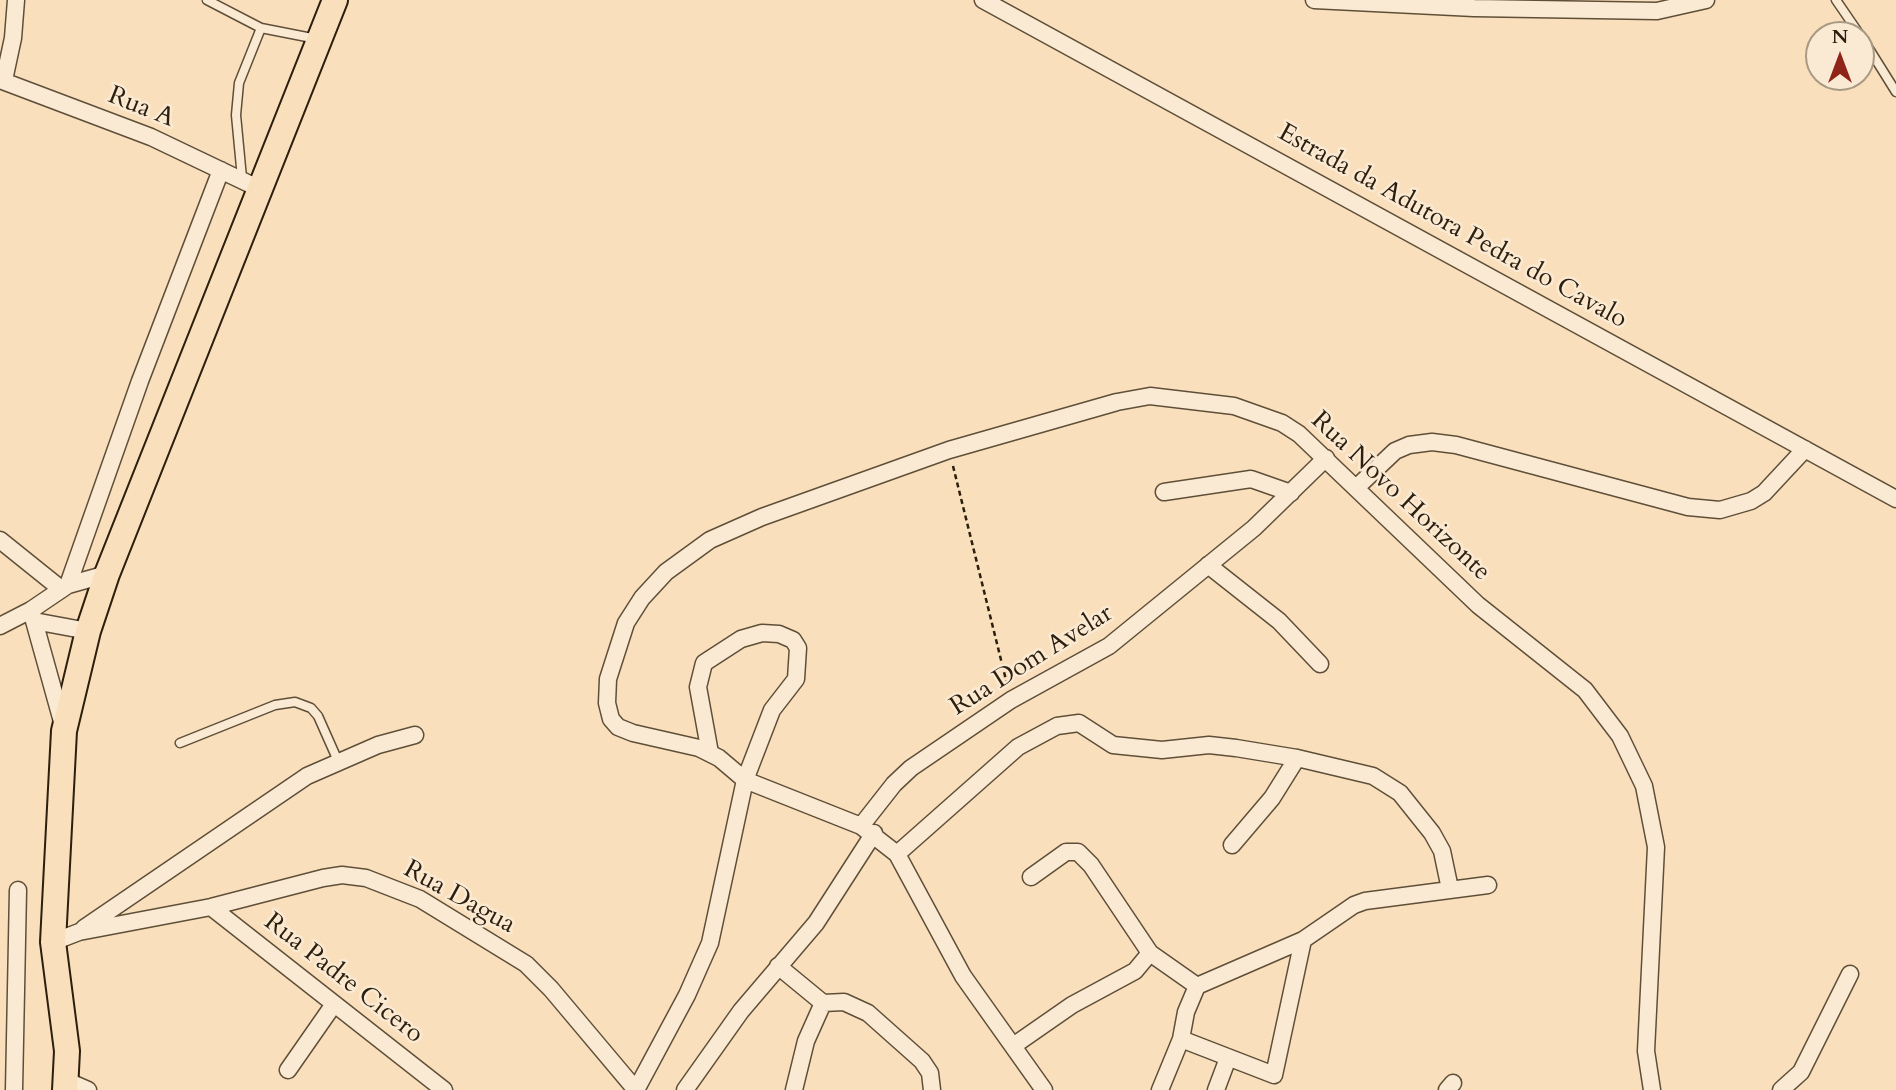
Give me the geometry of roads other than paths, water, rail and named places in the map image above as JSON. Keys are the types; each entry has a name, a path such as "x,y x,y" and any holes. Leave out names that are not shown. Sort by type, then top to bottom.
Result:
{"main road":[{"path":"65,1085 67,1051 53,942 64,731 88,631 251,184 320,40 335,0"}],"street":[{"path":"2,80 13,38 16,0"},
{"name":"Estrada da Adutora Pedra do Cavalo","path":"983,0 1896,499"},
{"path":"1314,0 1474,8 1657,11 1706,0"},
{"name":"Rua A","path":"2,80 150,137 251,184"},
{"path":"64,587 221,170"},
{"name":"Rua Novo Horizonte","path":"710,753 618,727 611,719 607,703 613,658 626,623 642,598 690,552 752,520 949,450 1117,401 1150,396 1204,400 1258,413 1299,434 1478,605 1585,690 1629,752 1644,786 1656,847 1656,896 1646,1051 1652,1090"},
{"path":"1357,487 1395,452 1409,445 1432,442 1456,445 1688,508 1720,510 1751,501 1764,493 1805,449"},
{"name":"Rua Dom Avelar","path":"685,1090 741,1011 816,923 867,829 911,768 1011,700 1109,646 1254,528 1326,458"},
{"path":"1164,492 1251,479 1291,493"},
{"path":"0,540 64,587"},
{"path":"1208,565 1279,621 1321,664"},
{"path":"0,626 33,616 64,587 107,574"},
{"path":"33,616 88,631"},
{"path":"33,616 64,731"},
{"path":"636,1090 687,995 710,943 746,779 772,709 796,679 798,648 793,640 762,633 741,639 704,663 699,673 698,687 710,753 746,779 867,829 897,854 946,947 1044,1090"},
{"path":"897,854 999,761 1038,734 1070,722 1086,725 1102,741 1125,748 1162,750 1209,745 1297,758 1373,776 1400,793 1438,841 1450,889"},
{"name":"Rua Dagua","path":"79,932 297,783 338,761 415,735"},
{"path":"1232,845 1272,798 1297,758"},
{"path":"1031,877 1066,852 1078,852 1091,865 1150,953 1197,986"},
{"name":"Rua Dagua","path":"53,942 79,932 211,907 342,875 366,878 420,899 539,976 636,1090"},
{"path":"1160,1090 1181,1039 1186,1012 1197,986 1303,940 1354,905 1366,901 1488,885"},
{"path":"14,1090 18,890"},
{"name":"Rua Padre Cicero","path":"211,907 444,1090"},
{"path":"1181,1039 1228,1058 1274,1083 1303,940"},
{"path":"1013,1046 1072,1005 1135,971 1150,953"},
{"path":"778,967 823,1003 844,1002 868,1013 922,1061 930,1073 932,1090"},
{"path":"1781,1090 1801,1072 1850,974"},
{"path":"794,1090 806,1041 823,1003"},
{"path":"288,1070 334,1004"},
{"path":"1216,1090 1228,1058"},
{"path":"65,1085 88,1090"}],"lane":[{"path":"207,0 261,28 320,40"},
{"path":"1836,0 1851,21"},
{"path":"251,184 236,115 239,83 261,28"},
{"path":"1875,58 1896,92"},
{"path":"180,743 275,705 295,702 311,708 318,716 338,761"}]}
